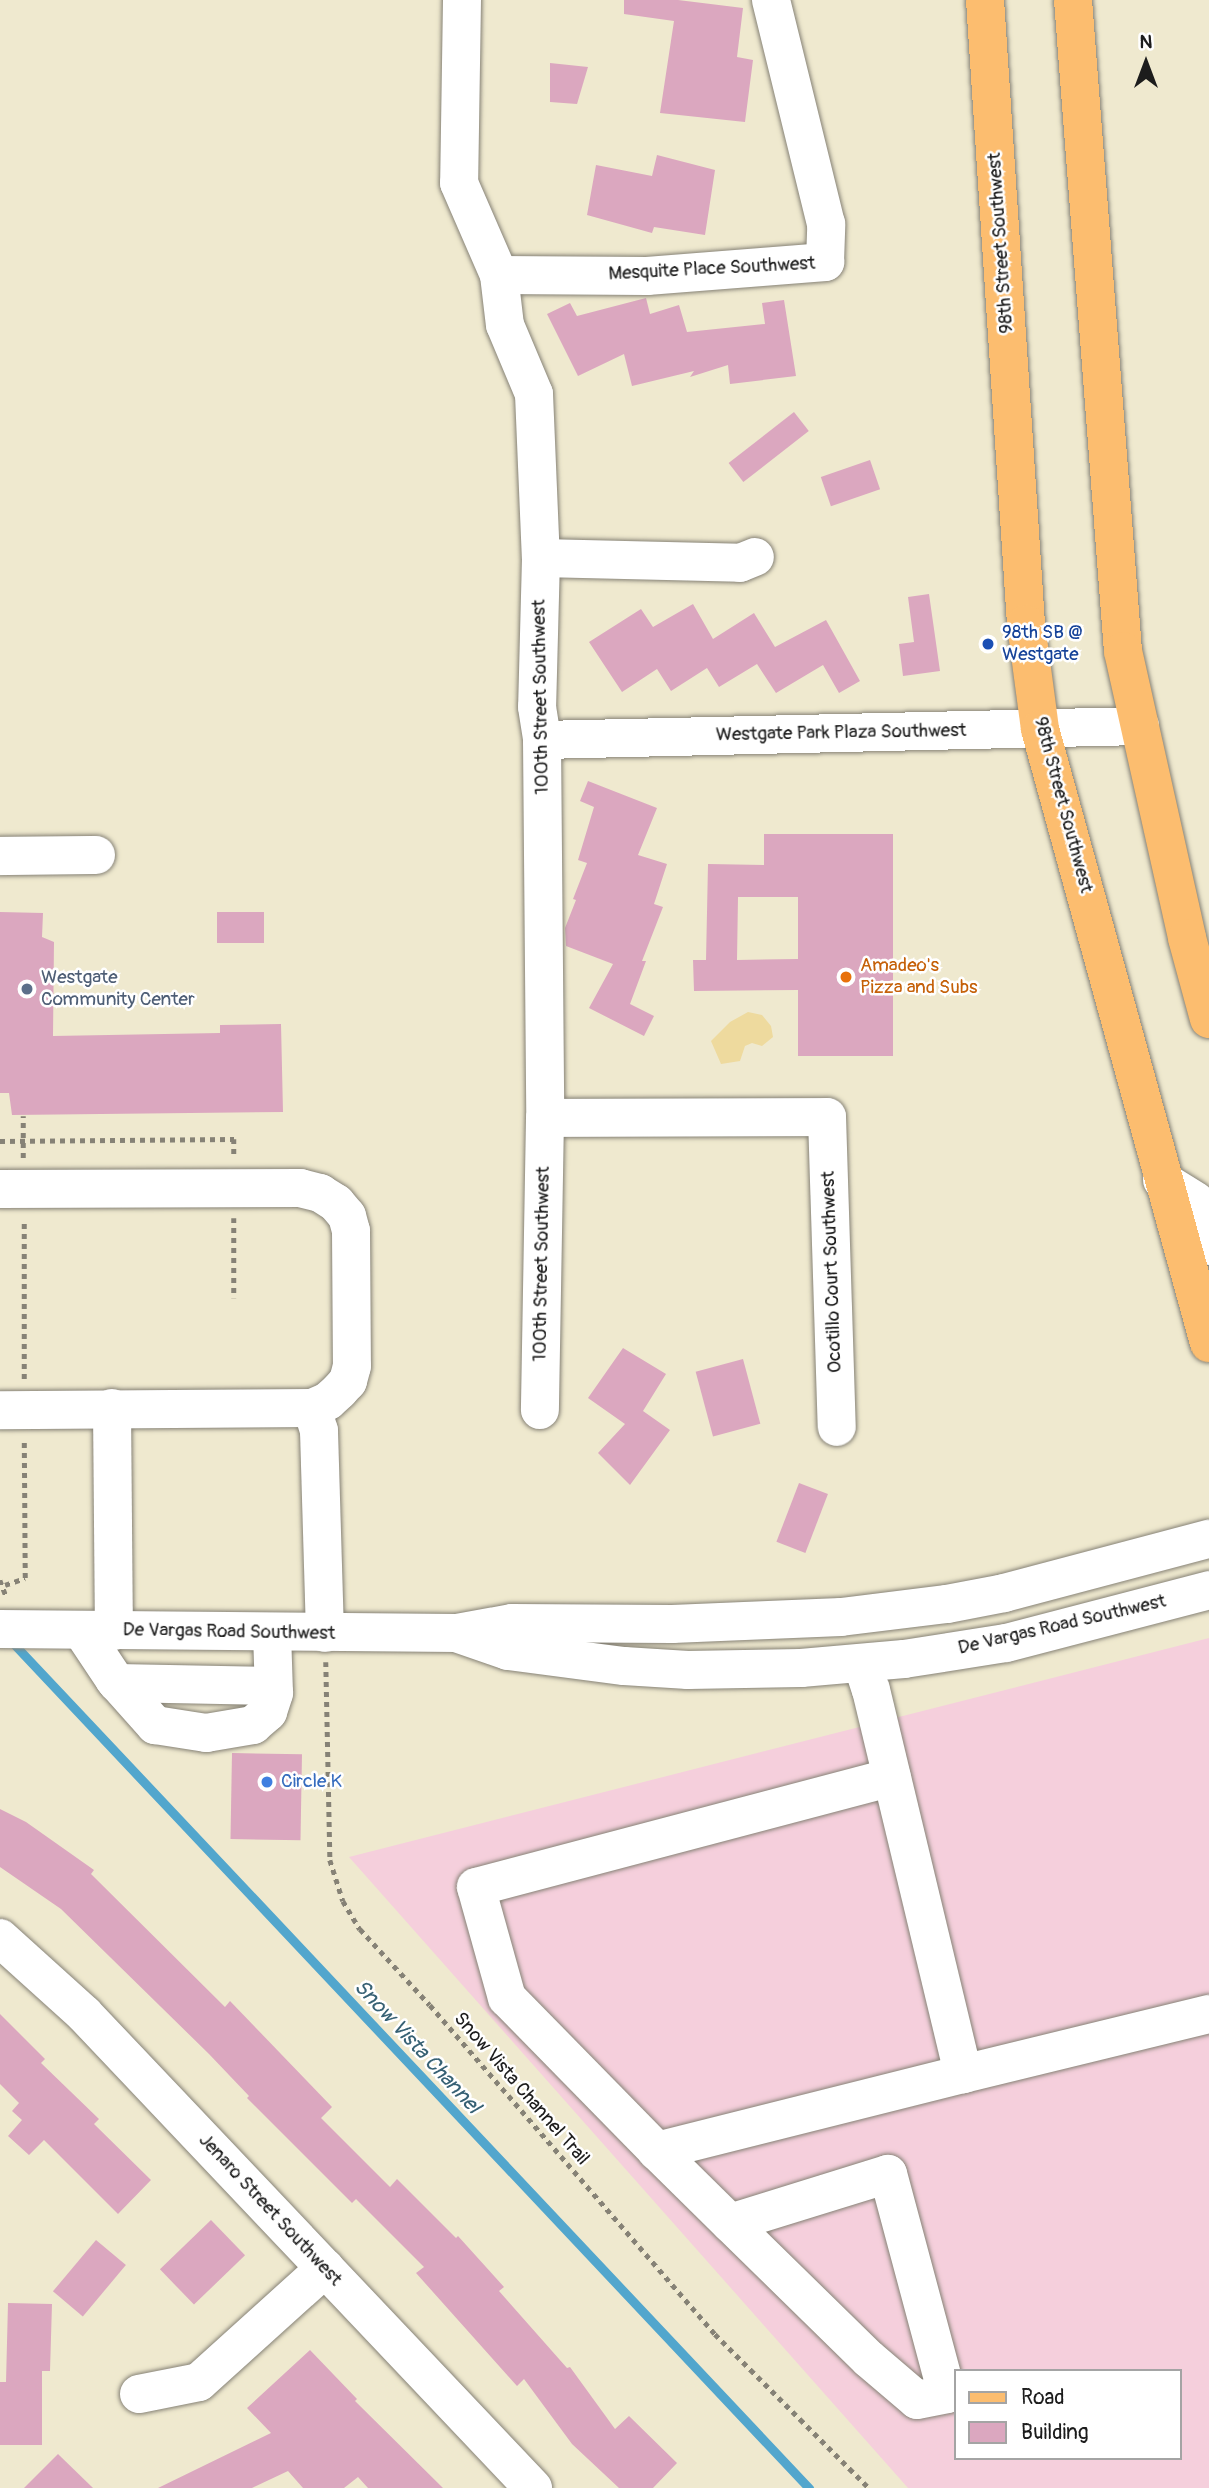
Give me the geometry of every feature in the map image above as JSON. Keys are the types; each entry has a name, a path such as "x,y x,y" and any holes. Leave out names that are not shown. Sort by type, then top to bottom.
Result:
{"main road":[{"name":"98th Street Southwest","path":"985,0 1026,624 1040,729 1209,1343"},
{"path":"1073,0 1123,651 1187,938 1209,1019"}],"street":[{"name":"100th Street Southwest","path":"462,0 458,183 499,275 505,325 534,394 541,558 537,707 542,740 545,1118 540,1410"},
{"name":"Mesquite Place Southwest","path":"499,275 648,276 825,262 826,224 771,0"},
{"path":"541,558 740,563 755,557"},
{"name":"Westgate Park Plaza Southwest","path":"542,740 1140,726"},
{"path":"0,856 96,855"},
{"name":"Ocotillo Court Southwest","path":"545,1118 827,1117 837,1427"},
{"path":"1162,1180 1195,1201 1209,1246"},
{"path":"12,1189 300,1188 320,1193 336,1203 347,1216 351,1231 352,1366 348,1381 339,1391 328,1401 312,1408 12,1410"},
{"path":"112,1408 89,1630 117,1683 155,1725 206,1733 253,1725 268,1712 273,1686 272,1632"},
{"path":"312,1408 319,1431 325,1633"},
{"name":"De Vargas Road Southwest","path":"0,1629 457,1633 512,1623 767,1622 896,1611 1003,1593 1209,1539"},
{"name":"De Vargas Road Southwest","path":"457,1633 508,1651 657,1669 748,1670 862,1663 1006,1643 1209,1590"},
{"path":"862,1663 892,1777 962,2074"},
{"path":"730,2223 888,2174 947,2394 917,2400 869,2359 730,2223 657,2151 508,1998 476,1887 892,1777"},
{"name":"Jenaro Street Southwest","path":"0,1938 84,2014 533,2488"},
{"path":"657,2151 1209,2014"},
{"path":"139,2394 199,2382 325,2268"}],"path":[{"path":"5,1585 25,1578 12,1410 12,1189 23,1116"},
{"name":"Snow Vista Channel Trail","path":"325,1633 330,1860 343,1901 360,1929 430,2005 715,2334 869,2488"}],"shaded area":[{"path":"1209,1638 1209,2488 908,2488 349,1857"}],"sand":[{"path":"748,1012 762,1015 771,1026 773,1037 762,1046 752,1043 745,1046 740,1061 721,1064 711,1041 730,1022"}],"building":[{"path":"624,0 678,0 743,8 737,57 753,60 745,122 660,113 674,21 624,14"},
{"path":"550,63 588,67 577,104 550,102"},
{"path":"657,155 715,170 705,235 654,227 652,233 587,215 596,165 652,176"},
{"path":"646,298 650,314 679,305 687,332 765,324 762,303 784,300 796,376 730,384 728,365 690,377 694,371 632,386 624,354 578,376 547,314 570,303 577,316"},
{"path":"794,412 809,431 743,482 729,463"},
{"path":"870,460 880,489 831,506 821,477"},
{"path":"929,594 940,671 903,676 899,644 914,642 908,597"},
{"path":"693,604 713,639 754,613 775,647 826,620 860,681 839,693 823,665 776,693 757,664 719,687 707,668 671,691 657,669 622,692 589,642 641,609 653,627"},
{"path":"588,781 657,808 638,855 667,864 654,904 663,907 642,961 646,961 630,1004 654,1016 644,1036 589,1008 613,964 566,946 565,928 587,863 578,860 594,807 580,801"},
{"path":"764,834 893,834 893,1056 798,1056 798,990 694,991 693,960 706,960 708,864 764,865","holes":["738,897 798,897 798,959 737,960"]},
{"path":"0,912 43,913 42,937 54,942 53,1036 220,1033 220,1025 281,1024 283,1112 12,1115 9,1093 0,1093"},
{"path":"217,912 264,912 264,943 217,943"},
{"path":"623,1348 666,1374 643,1411 670,1430 630,1485 598,1453 625,1424 588,1398"},
{"path":"743,1359 760,1424 713,1436 696,1372"},
{"path":"799,1483 828,1494 805,1553 776,1542"},
{"name":"Circle K","path":"232,1753 302,1754 300,1840 230,1839"},
{"path":"0,1809 26,1822 94,1870 91,1874 225,2007 230,2001 332,2107 321,2118 390,2187 397,2179 456,2238 458,2236 504,2287 499,2291 567,2368 570,2367 615,2429 629,2416 677,2463 653,2488 619,2488 572,2444 524,2379 517,2386 416,2273 424,2267 356,2199 352,2203 247,2098 249,2096 209,2054 61,1909 0,1867"},
{"path":"0,2014 45,2059 41,2063 99,2119 94,2124 151,2180 118,2214 44,2140 29,2155 8,2136 22,2120 12,2111 19,2103 0,2084"},
{"path":"211,2220 245,2255 194,2305 160,2269"},
{"path":"96,2240 126,2265 83,2316 53,2291"},
{"path":"8,2303 52,2304 50,2371 42,2371 42,2445 0,2445 0,2382 6,2382"},
{"path":"310,2350 357,2399 355,2401 443,2488 368,2488 358,2477 344,2488 303,2488 288,2471 252,2488 158,2488 271,2433 247,2408"},
{"path":"58,2454 93,2488 24,2488"}],"waterway":[{"name":"Snow Vista Channel","path":"11,1641 809,2488"}],"place":[{"name":"98th SB @ Westgate","path":"988,644"},
{"name":"Amadeo's Pizza and Subs","path":"846,977"},
{"name":"Westgate Community Center","path":"27,989"},
{"name":"Circle K","path":"267,1782"}]}
